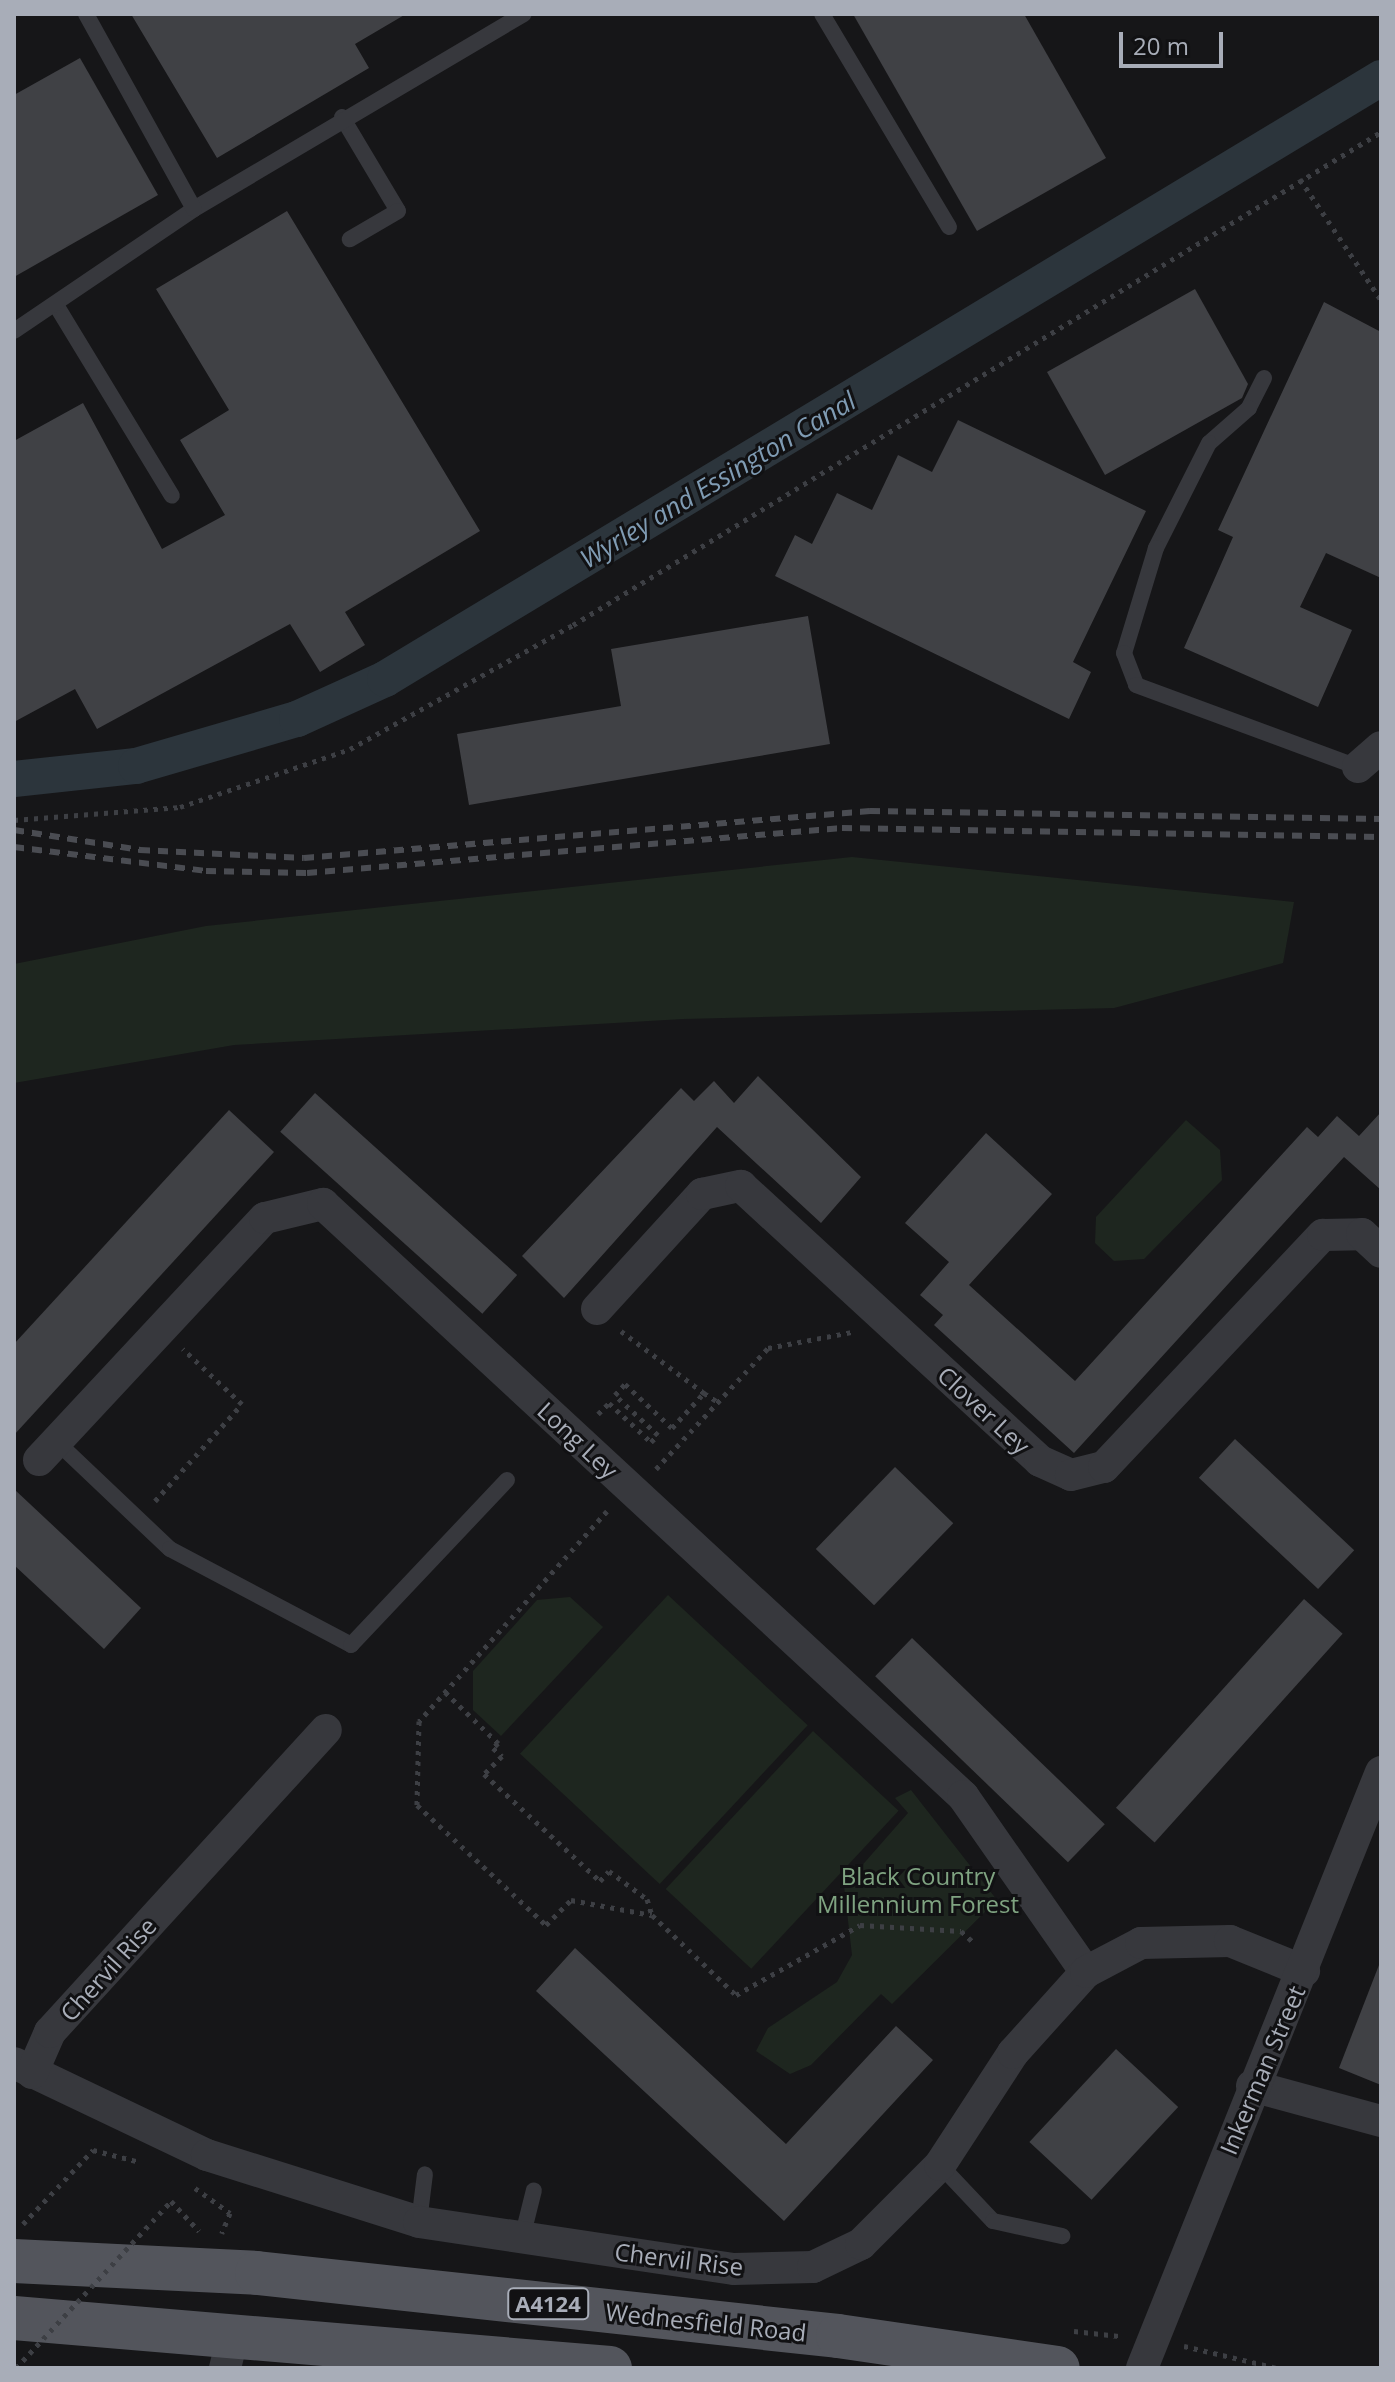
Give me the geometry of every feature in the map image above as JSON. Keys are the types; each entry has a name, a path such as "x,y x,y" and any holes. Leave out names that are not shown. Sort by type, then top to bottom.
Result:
{"main road":[{"name":"A4124","path":"14,2261 257,2273"},
{"path":"229,2352 257,2273"},
{"name":"Wednesfield Road","path":"257,2273 823,2334 1058,2368"},
{"path":"14,2318 229,2352 610,2368"}],"street":[{"name":"Clover Ley","path":"597,1309 702,1194 720,1185 741,1186 1040,1461 1071,1475 1104,1467 1323,1235 1362,1234 1381,1252"},
{"name":"Long Ley","path":"48,1451 265,1218 323,1204 963,1796 1086,1972"},
{"name":"Chervil Rise","path":"326,1730 50,2032 23,2068 222,2160 419,2222 734,2269 813,2267 861,2244 940,2165 1013,2053 1086,1972 1141,1943 1230,1941 1304,1971"},
{"name":"Inkerman Street","path":"1142,2368 1252,2086 1304,1971 1381,1772"},
{"path":"1252,2086 1381,2121"}],"lane":[{"path":"86,14 194,209"},
{"path":"14,331 194,209 342,117 524,14"},
{"path":"822,14 949,227"},
{"path":"342,117 398,211 350,239"},
{"path":"56,305 172,496"},
{"path":"1264,378 1249,408 1209,443 1156,548 1124,653 1136,685 1370,757"},
{"path":"48,1451 138,1519 170,1549 351,1645 507,1480"},
{"path":"940,2165 993,2221 1062,2236"},
{"path":"419,2222 425,2174"},
{"path":"522,2238 534,2190"}],"path":[{"path":"14,820 180,807 350,749 573,625 1381,132"},
{"path":"1300,179 1381,300"},
{"path":"597,1309 718,1402"},
{"path":"644,1459 655,1470 768,1348 891,1324"},
{"path":"138,1519 242,1404 161,1329"},
{"path":"609,1426 597,1415 609,1403 651,1442 658,1435 615,1395 625,1384 672,1428 704,1393"},
{"path":"635,1492 615,1513 609,1509 419,1721 417,1805 546,1925 571,1900 652,1915"},
{"path":"445,1692 498,1743 493,1748 502,1756 484,1774 600,1881 609,1871 647,1899 652,1915 736,1995 860,1925 961,1931 972,1941"},
{"path":"16,2368 171,2201 191,2215 202,2235 213,2237 230,2219 226,2207 184,2181"}],"green space":[{"path":"852,857 1294,902 1283,963 1114,1008 683,1019 234,1045 14,1083 14,964 206,926"},
{"path":"1186,1120 1220,1150 1222,1180 1144,1259 1114,1261 1095,1243 1096,1217"},
{"path":"668,1595 808,1725 660,1884 520,1754"},
{"path":"570,1597 603,1627 501,1736 473,1710 473,1671 537,1600"},
{"path":"813,1731 899,1811 751,1969 666,1889"},
{"name":"Black Country Millennium Forest","path":"911,1790 997,1900 892,2004 881,1994 811,2065 790,2074 756,2051 768,2028 837,1982 852,1955 844,1886 908,1813 895,1798"}],"building":[{"path":"131,14 406,14 355,44 369,68 217,158"},
{"path":"853,14 1024,14 1106,158 977,231"},
{"path":"80,58 158,195 14,277 14,95"},
{"path":"287,211 480,531 345,612 365,645 320,672 290,624 97,729 75,689 14,722 14,441 83,403 162,549 225,515 180,440 229,410 156,289"},
{"path":"1195,289 1248,384 1242,398 1105,475 1047,372"},
{"path":"1324,302 1381,332 1381,578 1326,553 1300,607 1352,630 1318,707 1184,648 1233,537 1218,530"},
{"path":"958,420 1146,511 1073,662 1091,672 1069,719 775,576 795,535 812,544 837,493 872,510 898,455 932,472"},
{"path":"808,616 830,744 469,805 457,734 621,706 611,649"},
{"path":"758,1076 861,1177 821,1223 717,1127 564,1298 522,1256 681,1088 694,1101 714,1081 734,1103"},
{"path":"315,1093 517,1275 482,1314 280,1132"},
{"path":"229,1110 274,1152 14,1435 14,1344"},
{"path":"1381,1112 1381,1190 1344,1157 1074,1453 934,1325 943,1315 920,1295 949,1262 905,1223 986,1133 1052,1194 969,1285 1075,1381 1307,1127 1318,1137 1337,1116 1359,1136"},
{"path":"1235,1439 1354,1550 1318,1589 1199,1478"},
{"path":"895,1467 953,1523 874,1605 816,1549"},
{"path":"14,1489 141,1608 104,1649 14,1565"},
{"path":"1304,1599 1343,1634 1155,1843 1116,1808"},
{"path":"912,1638 1105,1824 1068,1862 875,1676"},
{"path":"575,1948 786,2144 896,2026 933,2060 784,2221 536,1991"},
{"path":"1381,1966 1381,2085 1339,2068"},
{"path":"1116,2049 1178,2107 1092,2200 1029,2142"}],"waterway":[{"name":"Wyrley and Essington Canal","path":"14,779 136,766 297,719 385,679 1381,78"}],"railway":[{"path":"14,830 140,850 304,858 870,811 1381,819"},
{"path":"14,847 206,871 307,873 842,828 1381,837"}]}
